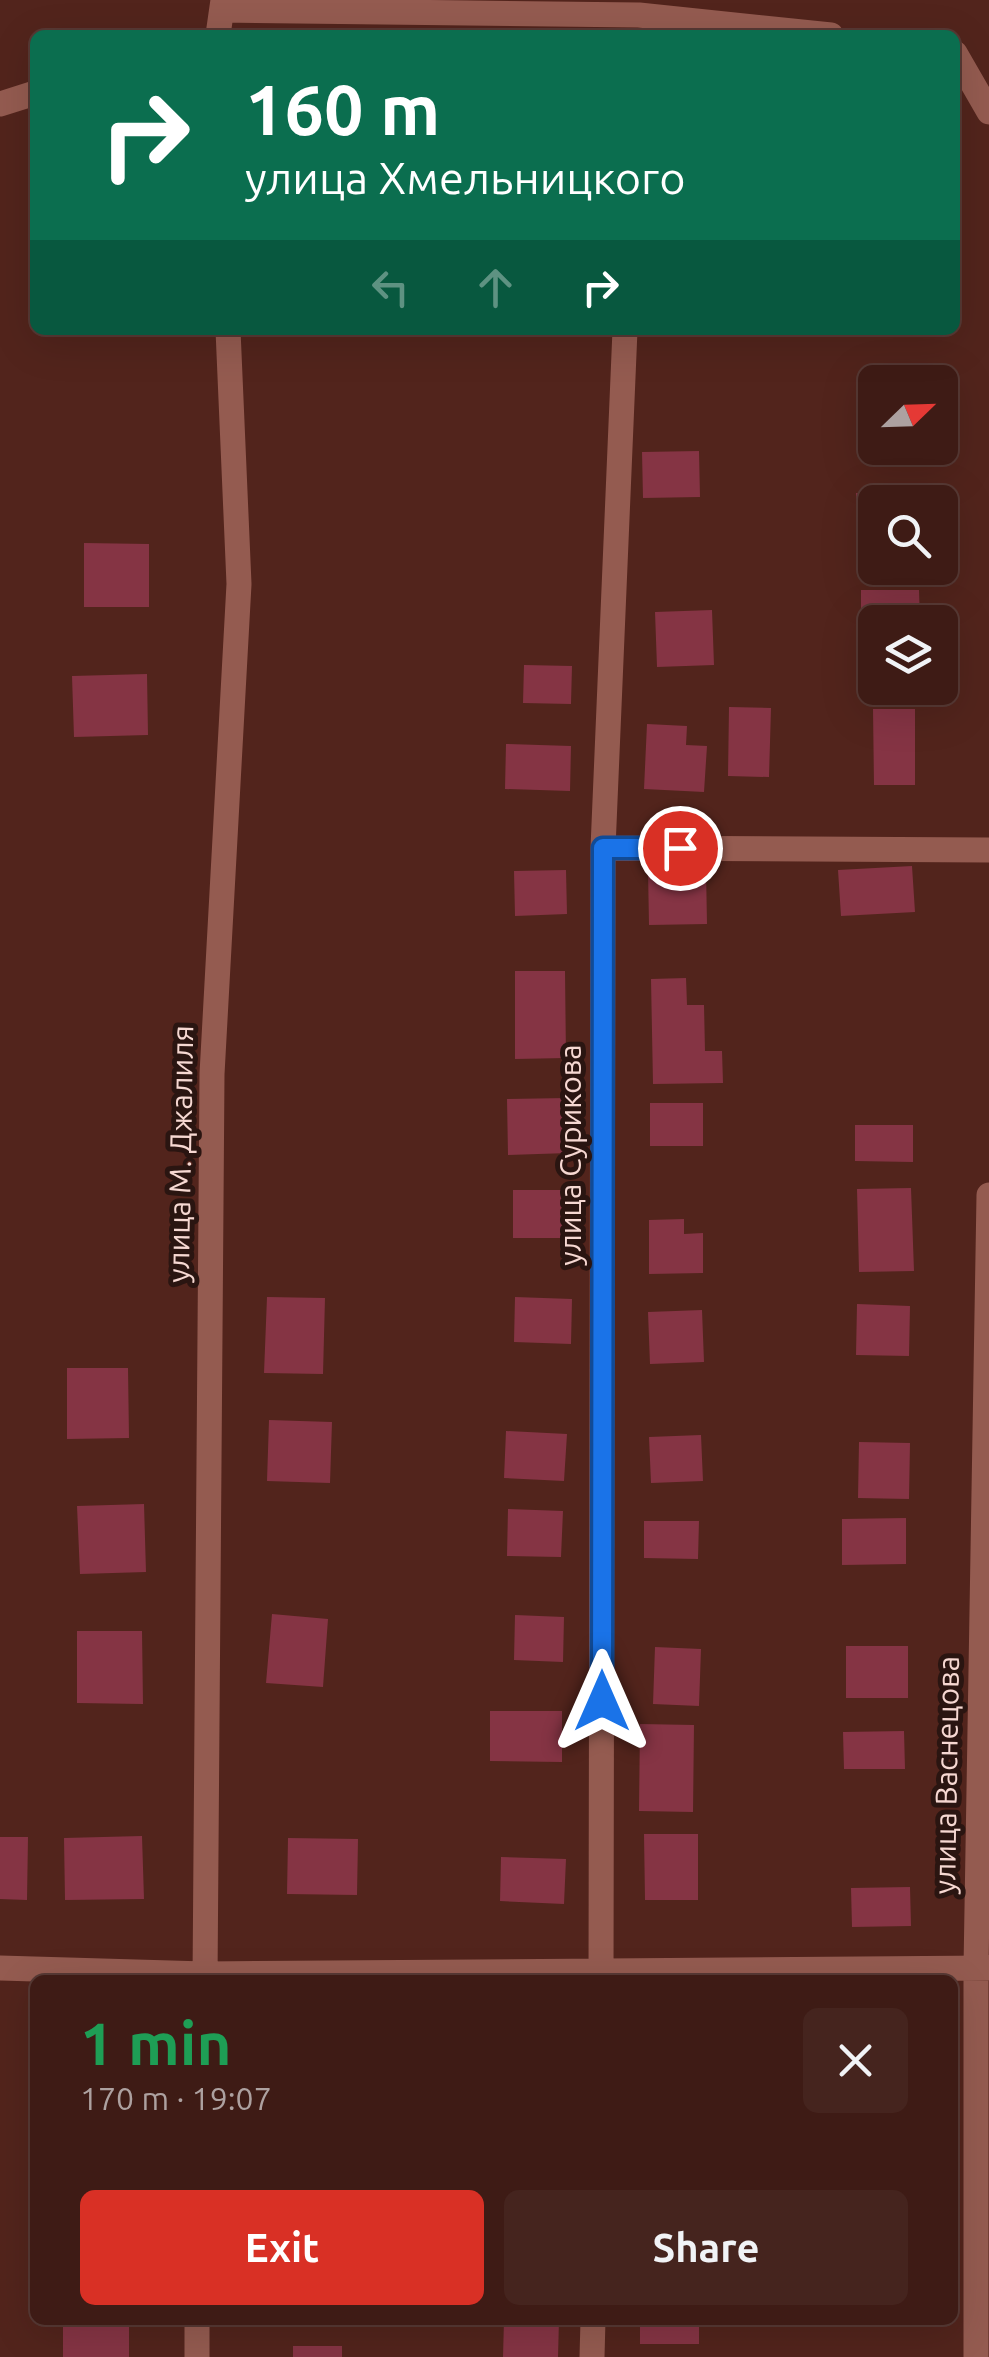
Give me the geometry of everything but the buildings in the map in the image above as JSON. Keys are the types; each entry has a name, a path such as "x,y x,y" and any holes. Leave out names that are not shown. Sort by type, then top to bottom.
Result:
{"street":[{"path":"221,15 734,30"},
{"path":"960,62 989,112"},
{"path":"0,104 30,95"},
{"name":"улица М. Джалиля","path":"205,1975 212,1074 239,584 228,335"},
{"name":"улица Сурикова","path":"601,1975 603,848 625,335"},
{"path":"603,848 989,850"},
{"name":"улица Васнецова","path":"976,2357 989,1194"},
{"path":"0,1968 159,1975"},
{"path":"649,1975 982,1968"},
{"path":"197,2357 198,2325"},
{"path":"592,2357 593,2325"}],"route":[{"path":"602,1701 603,848 680,848"}]}
